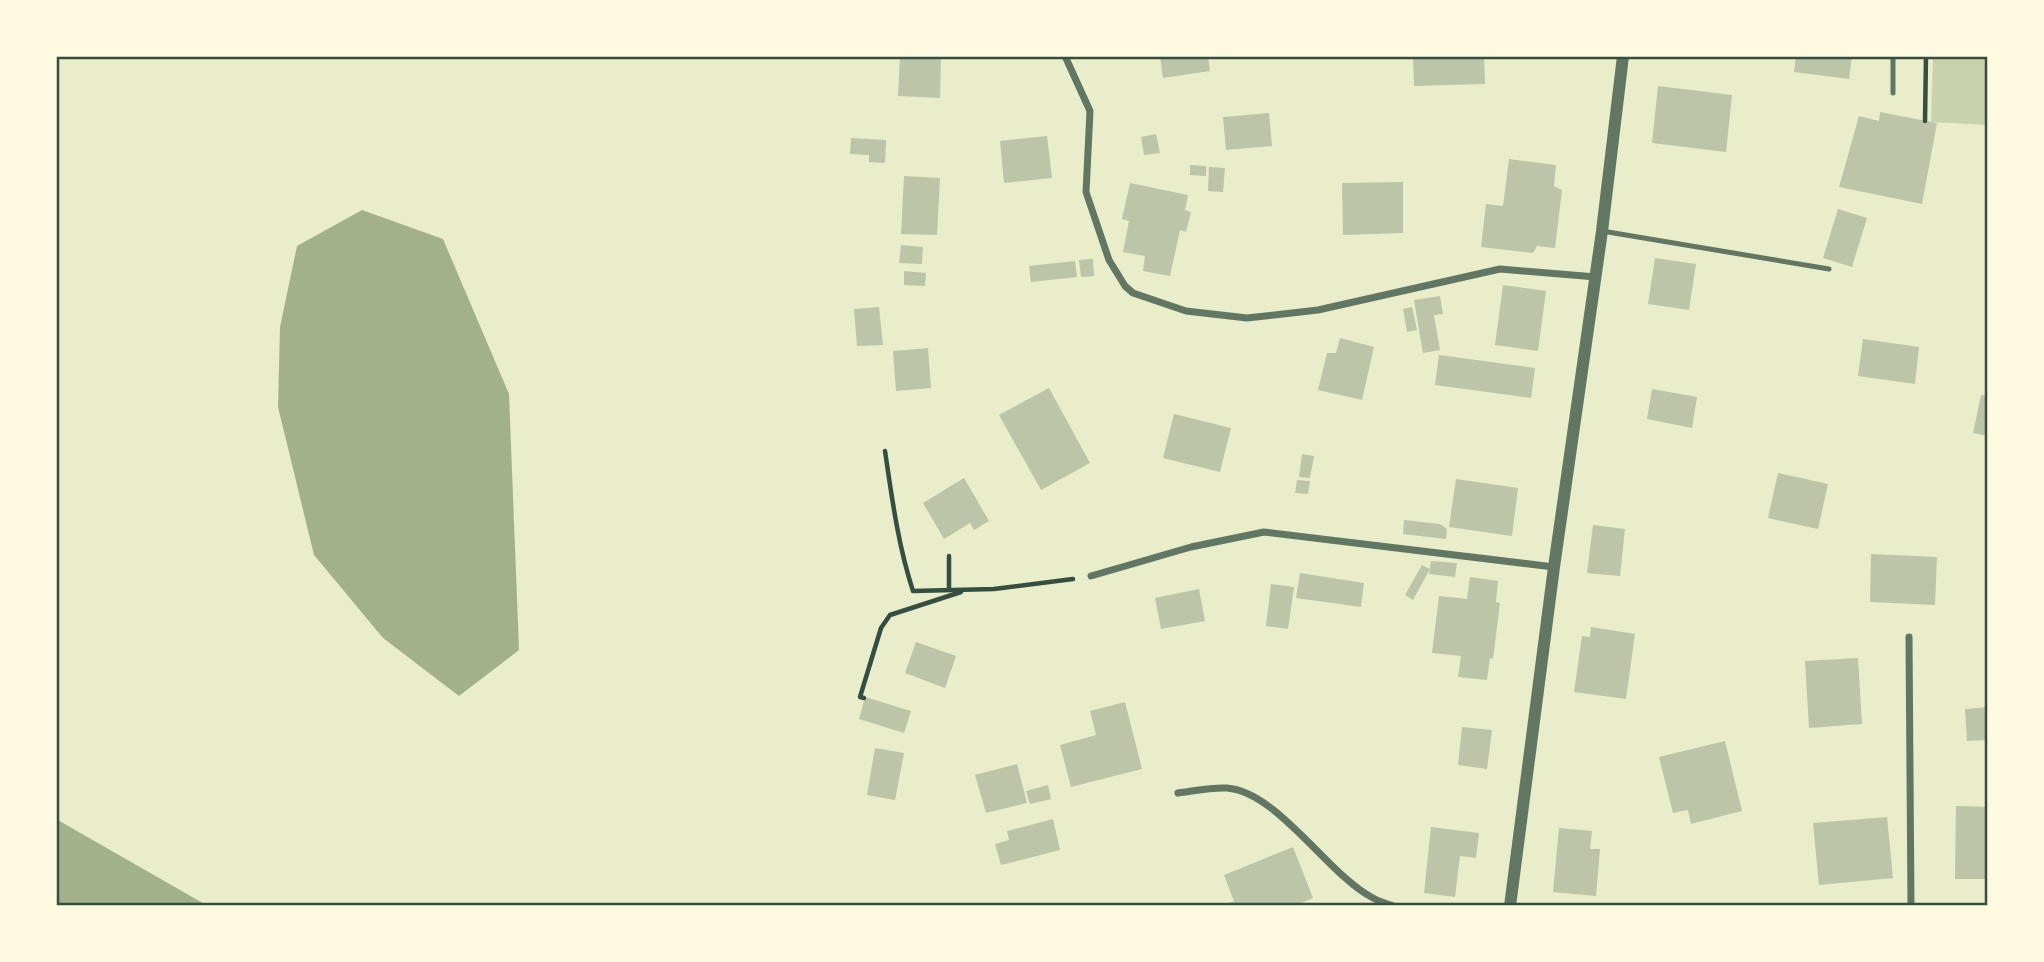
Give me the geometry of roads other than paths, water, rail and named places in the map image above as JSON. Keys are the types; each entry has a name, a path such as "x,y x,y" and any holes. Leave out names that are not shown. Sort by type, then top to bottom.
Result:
{"street":[{"path":"1065,56 1090,111 1086,192 1109,260 1125,286 1133,293 1186,311 1247,318 1318,310 1500,269 1596,278"},
{"path":"1510,906 1554,568 1596,278 1623,56"},
{"path":"1091,576 1191,547 1264,532 1554,568"},
{"path":"1909,637 1911,906"},
{"path":"1178,793 1227,788 1250,794 1350,881 1373,898 1394,906"}],"lane":[{"path":"1893,56 1893,93"},
{"path":"1602,231 1829,269"}]}
